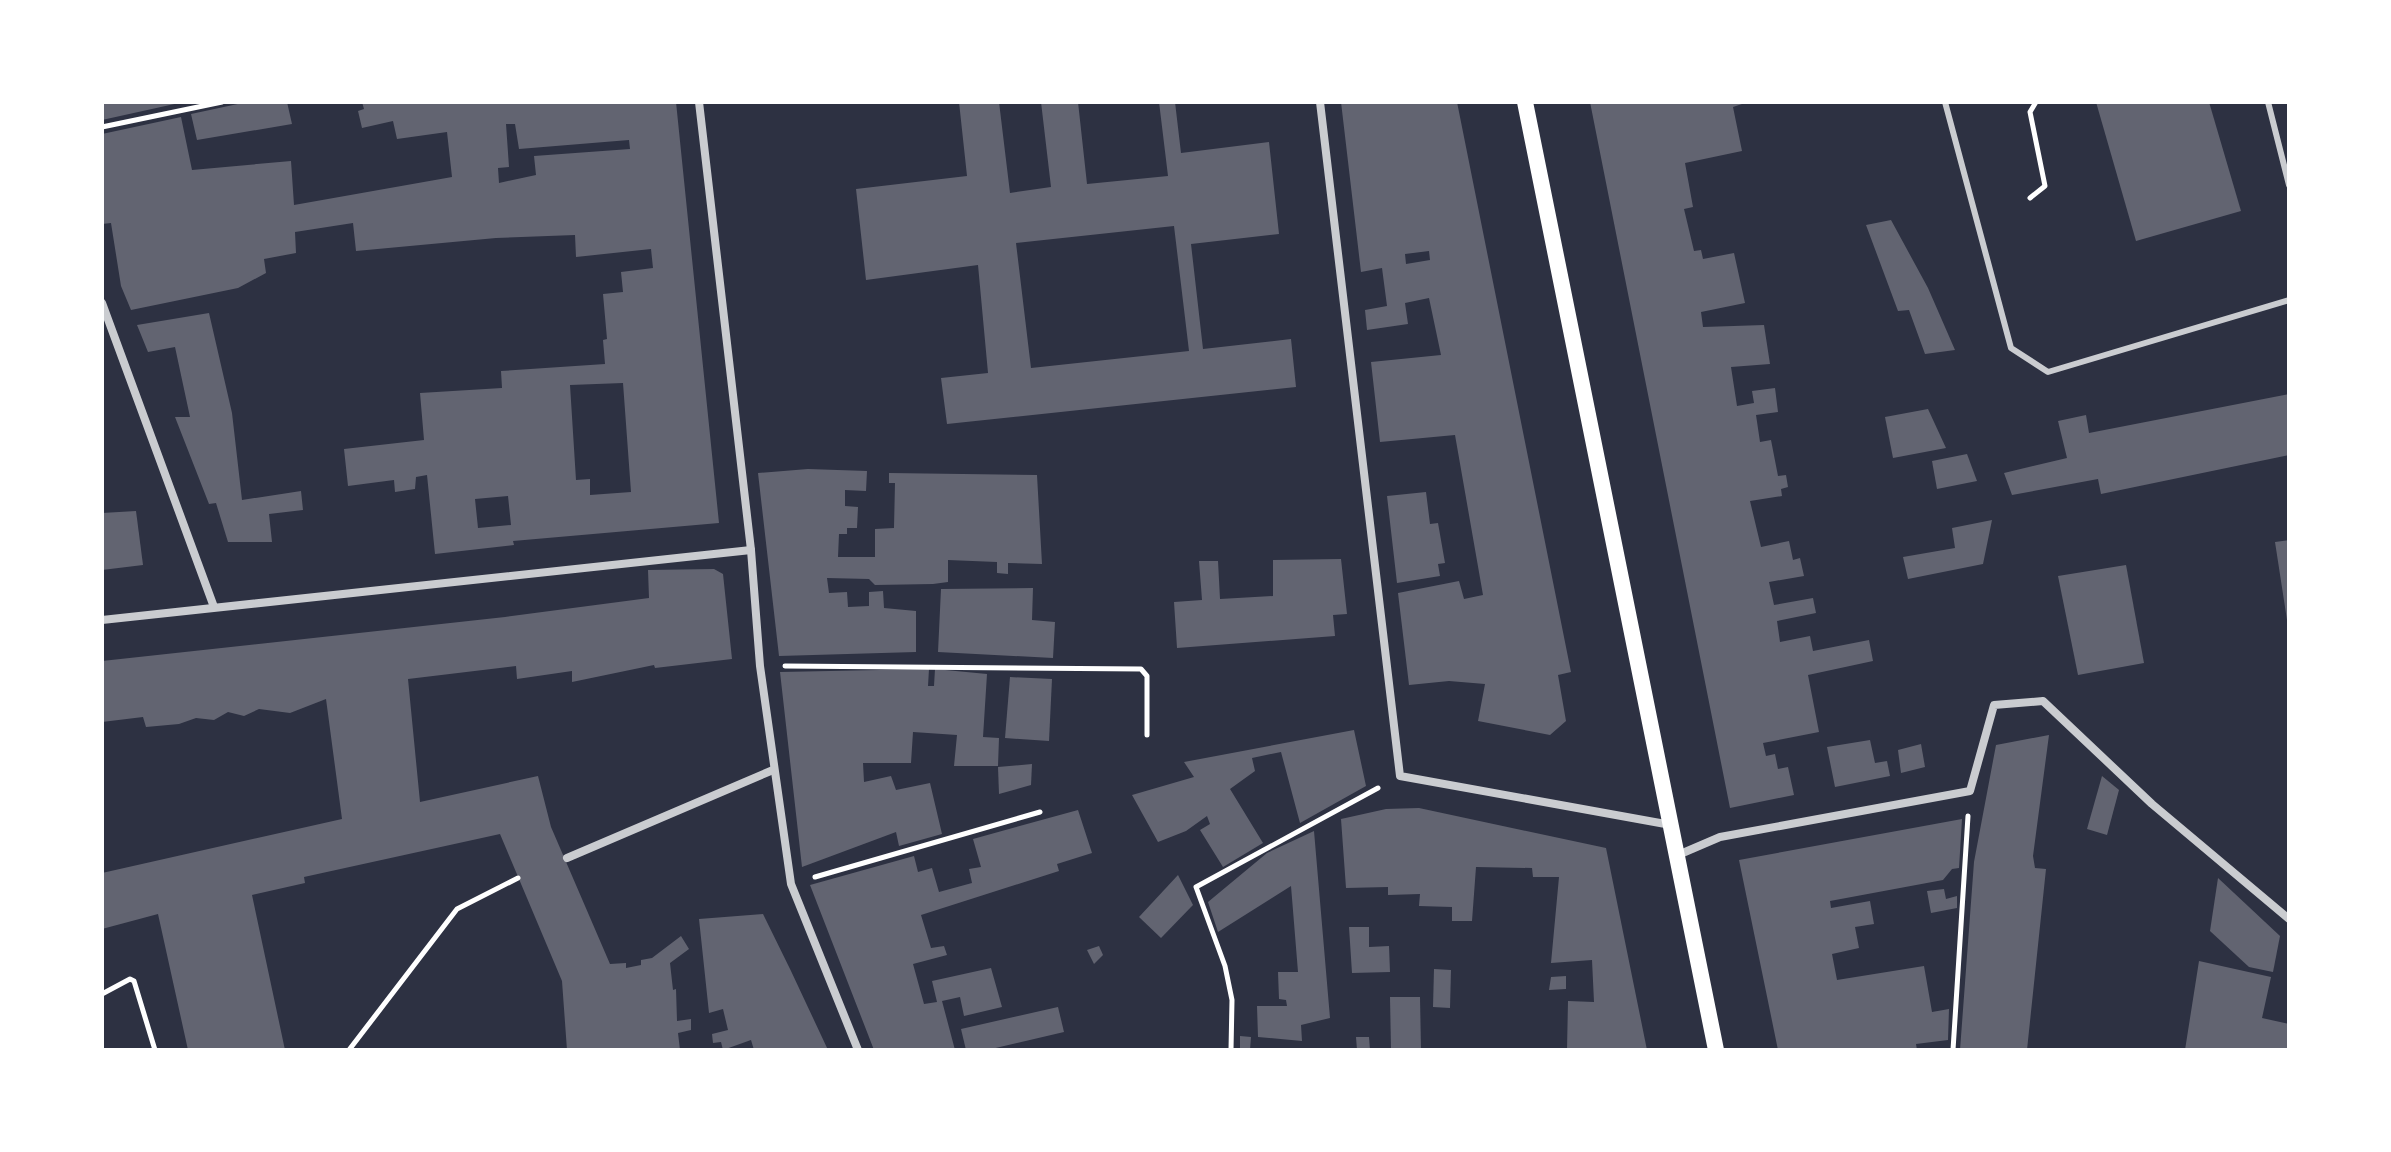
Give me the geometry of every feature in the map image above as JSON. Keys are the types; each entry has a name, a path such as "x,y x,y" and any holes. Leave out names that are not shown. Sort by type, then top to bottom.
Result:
{"main road":[{"path":"1525,102 1716,1050"}],"street":[{"path":"699,102 751,550 760,666 791,884 858,1050"},
{"path":"1320,102 1400,776 1671,825"},
{"path":"102,303 214,607"},
{"path":"102,620 751,550"},
{"path":"1677,855 1720,837 1970,791 1994,705 2043,701 2152,804 2289,919"},
{"path":"567,858 773,770"}],"lane":[{"path":"1945,102 2011,348 2048,372 2289,300"},
{"path":"2268,102 2289,185"}],"path":[{"path":"102,127 222,102"},
{"path":"2030,198 2045,186 2030,112 2036,102"},
{"path":"760,666 1141,669 1147,676 1147,735"},
{"path":"1231,1050 1232,1000 1225,966 1196,887 1400,776"},
{"path":"1953,1050 1970,791"},
{"path":"791,884 1040,812"},
{"path":"349,1050 457,909 518,878"},
{"path":"102,994 130,979 134,981 155,1050"}],"building":[{"path":"102,102 179,102 179,103 102,120"},
{"path":"247,102 287,102 292,124 197,140 191,114"},
{"path":"362,102 676,102 719,523 513,541 514,545 435,554 427,475 416,477 415,489 395,492 394,480 348,486 344,449 424,440 420,393 502,388 501,371 605,364 603,340 607,339 603,294 623,292 621,272 653,268 651,249 576,257 575,235 496,238 356,251 353,223 295,232 296,253 264,259 266,273 238,288 131,310 121,286 111,223 102,224 102,134 181,117 192,170 291,161 294,205 452,177 447,132 397,139 393,121 362,128 358,111 364,109","holes":["506,124 515,124 519,149 629,140 630,149 534,156 536,175 499,183 498,168 509,167","623,383 631,492 590,495 590,479 576,480 570,385","508,496 511,525 478,528 475,499"]},
{"path":"959,102 999,102 1010,193 1051,187 1041,102 1078,102 1087,184 1168,176 1159,102 1175,102 1181,153 1269,142 1279,234 1191,244 1203,349 1291,339 1296,387 947,424 941,378 988,373 978,265 866,280 856,189 967,176","holes":["1174,226 1189,351 1031,368 1016,243"]},
{"path":"1341,102 1457,102 1571,672 1558,675 1566,721 1550,735 1478,721 1485,684 1449,681 1409,685 1398,593 1459,581 1464,599 1483,595 1455,435 1380,442 1371,362 1441,355 1429,298 1405,303 1408,324 1367,330 1365,310 1387,306 1382,268 1361,272","holes":["1429,251 1430,260 1406,264 1405,254"]},
{"path":"1590,102 1748,102 1733,107 1742,151 1685,163 1693,207 1684,209 1694,251 1701,250 1703,259 1734,253 1745,303 1701,312 1703,327 1764,325 1770,364 1731,367 1737,406 1754,403 1752,391 1775,388 1778,412 1756,415 1760,442 1771,440 1778,476 1786,475 1788,487 1781,489 1782,496 1750,501 1761,547 1789,541 1793,560 1800,558 1804,576 1769,582 1774,605 1813,598 1816,613 1777,621 1780,642 1810,636 1813,651 1869,640 1873,661 1808,675 1819,732 1763,743 1766,756 1775,754 1778,769 1788,767 1794,795 1730,808"},
{"path":"2096,102 2209,102 2241,211 2136,241"},
{"path":"1891,220 1928,288 1955,350 1925,354 1909,310 1898,311 1866,225"},
{"path":"209,313 232,413 242,500 301,491 303,510 269,514 272,542 228,542 216,503 209,504 175,417 190,417 175,347 148,352 137,325"},
{"path":"2289,394 2289,455 2101,494 2098,479 2012,495 2004,473 2067,458 2058,421 2086,415 2089,433"},
{"path":"1928,409 1946,448 1893,458 1885,417"},
{"path":"1967,454 1977,481 1937,489 1932,461"},
{"path":"808,469 867,471 866,491 845,490 845,506 858,507 857,528 847,528 847,534 839,534 838,557 875,557 875,529 894,528 895,483 889,483 889,473 1037,475 1042,564 1008,563 1008,574 997,573 997,562 948,560 948,582 933,584 875,585 869,579 827,578 829,593 847,592 848,607 869,606 869,592 883,591 884,608 916,611 916,652 779,656 758,473"},
{"path":"1426,492 1430,524 1438,523 1445,563 1438,564 1440,576 1397,583 1387,496"},
{"path":"136,511 143,565 102,570 102,513"},
{"path":"1992,520 1983,564 1908,579 1903,557 1955,548 1952,528"},
{"path":"2289,540 2289,620 2287,620 2275,542"},
{"path":"1341,559 1347,614 1333,615 1335,636 1177,648 1174,602 1202,600 1199,561 1218,561 1220,599 1273,596 1273,560"},
{"path":"2126,565 2144,663 2078,675 2058,576"},
{"path":"714,569 723,574 732,659 655,668 654,665 572,682 572,671 517,679 516,666 408,679 420,802 538,776 551,827 610,964 626,963 626,968 641,965 641,960 652,958 681,936 689,949 670,963 673,990 676,989 677,1021 691,1019 691,1030 678,1033 680,1050 567,1050 562,981 500,834 304,877 305,883 252,895 285,1050 188,1050 158,914 102,929 102,873 342,819 326,699 290,713 259,709 244,716 228,712 214,720 196,718 179,724 146,727 143,717 102,722 102,661 649,598 648,570"},
{"path":"1033,588 1032,620 1055,622 1053,658 938,652 941,589"},
{"path":"929,669 928,686 934,686 935,669 987,674 983,737 999,738 998,766 954,766 957,735 913,732 911,763 863,763 864,782 891,776 896,790 930,783 942,834 899,846 896,832 802,867 780,672"},
{"path":"1010,677 1052,679 1049,741 1005,738"},
{"path":"1354,730 1366,786 1300,823 1281,752 1252,758 1255,771 1230,789 1263,843 1223,867 1200,830 1210,824 1207,816 1186,831 1158,842 1132,795 1194,777 1184,762"},
{"path":"2049,735 2033,856 2035,868 2046,869 2027,1050 1960,1050 1974,862 1996,745"},
{"path":"1870,740 1875,763 1887,761 1890,776 1835,787 1827,747"},
{"path":"1921,744 1925,767 1901,773 1898,750"},
{"path":"1032,764 1031,785 999,794 998,767"},
{"path":"2102,776 2119,790 2107,835 2087,829"},
{"path":"1419,808 1606,848 1647,1050 1567,1050 1568,1001 1594,1002 1592,960 1551,963 1559,877 1533,877 1532,868 1476,867 1472,921 1452,921 1452,907 1419,906 1420,894 1388,895 1388,887 1346,888 1341,819 1386,809"},
{"path":"1078,810 1092,853 1057,864 1059,871 921,915 931,948 944,946 947,955 913,964 924,1004 937,1002 932,981 991,968 1002,1007 964,1016 960,997 942,1001 955,1050 874,1050 810,885 914,856 918,872 932,868 939,892 972,883 969,869 981,867 973,839"},
{"path":"1962,819 1959,868 1952,869 1943,880 1830,901 1831,908 1870,901 1874,924 1855,927 1859,948 1832,954 1837,980 1924,966 1932,1012 1949,1009 1948,1040 1916,1044 1917,1050 1778,1050 1739,860"},
{"path":"1314,831 1330,1018 1301,1025 1302,1041 1258,1037 1257,1006 1287,1006 1286,1000 1279,999 1278,972 1298,972 1291,886 1218,932 1208,902 1267,853"},
{"path":"1178,875 1193,905 1161,938 1139,917"},
{"path":"2218,878 2280,936 2273,972 2249,967 2210,931"},
{"path":"1944,889 1946,899 1957,896 1957,908 1931,913 1927,891"},
{"path":"763,914 828,1050 754,1050 751,1040 723,1050 721,1042 713,1043 712,1034 728,1030 723,1009 709,1013 699,919"},
{"path":"1349,927 1369,927 1369,947 1389,946 1390,972 1352,973"},
{"path":"1099,946 1103,955 1094,964 1087,950"},
{"path":"2199,961 2271,977 2262,1018 2289,1024 2289,1050 2185,1050"},
{"path":"1434,969 1451,970 1450,1008 1433,1007"},
{"path":"1566,976 1566,989 1549,990 1551,977"},
{"path":"1390,997 1420,997 1421,1050 1391,1050"},
{"path":"1058,1007 1064,1032 987,1050 966,1050 961,1029"},
{"path":"1240,1036 1251,1037 1250,1050 1240,1050"},
{"path":"1356,1037 1369,1037 1370,1050 1357,1050"}]}
